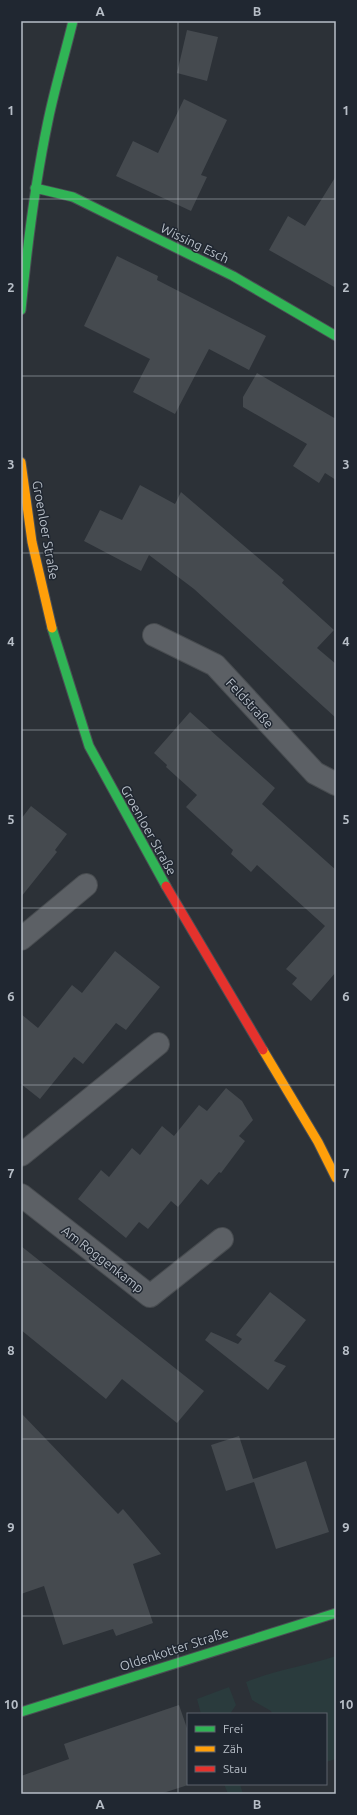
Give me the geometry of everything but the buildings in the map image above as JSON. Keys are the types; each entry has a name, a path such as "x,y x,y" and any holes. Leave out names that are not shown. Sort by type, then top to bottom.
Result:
{"street":[{"path":"21,310 25,258 48,120 73,21"},
{"name":"Wissing Esch","path":"36,188 73,197 233,276 336,336"},
{"name":"Groenloer Straße","path":"21,462 32,542 53,631 89,746 149,857 318,1142 336,1178"},
{"name":"Feldstraße","path":"154,635 215,665 315,773 336,784"},
{"path":"21,939 86,885"},
{"path":"21,1155 158,1044"},
{"name":"Am Roggenkamp","path":"21,1195 150,1296 222,1239"},
{"name":"Oldenkotter Straße","path":"21,1712 336,1613"}],"shaded area":[{"path":"336,1656 336,1759 327,1762 327,1713 272,1713 271,1711 252,1700 246,1682 268,1674"},
{"path":"229,1687 236,1705 231,1713 201,1713 197,1699"},
{"path":"224,1785 240,1785 243,1794 228,1794"}],"traffic: fast":[{"path":"21,310 32,215 43,144 73,21"},
{"path":"35,188 73,197 233,276 336,336"},
{"path":"52,628 89,746 166,886"},
{"path":"21,1712 336,1613"}],"traffic: slow":[{"path":"21,462 32,542 52,628"},
{"path":"263,1050 318,1142 336,1178"}],"traffic: jam":[{"path":"166,886 263,1050"}]}
